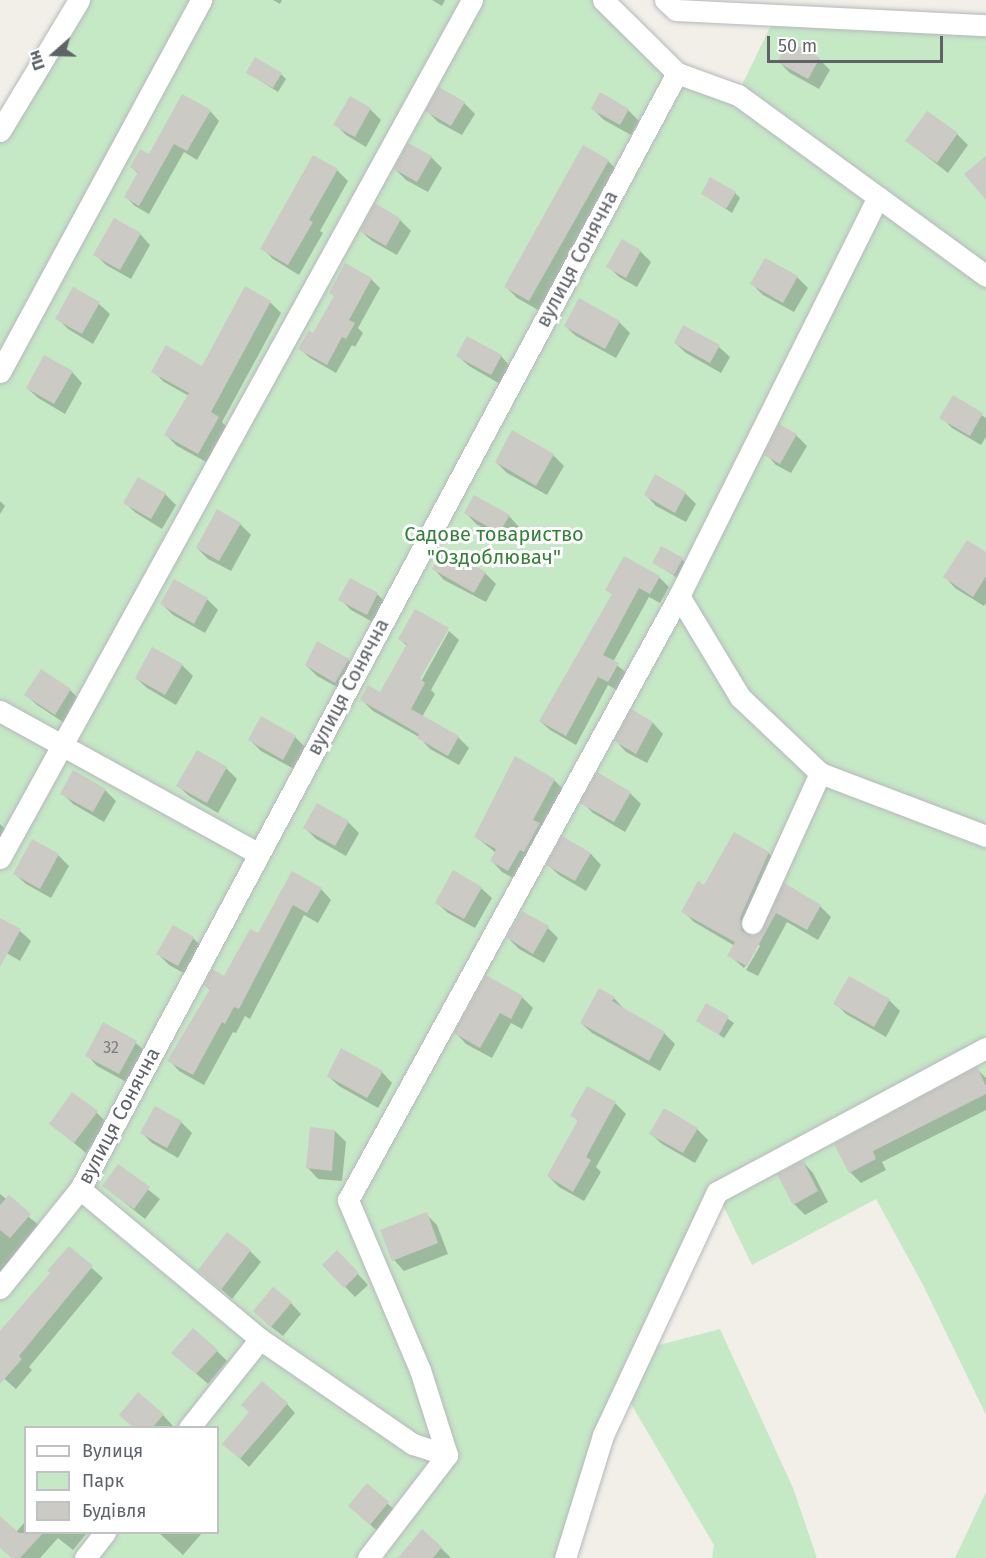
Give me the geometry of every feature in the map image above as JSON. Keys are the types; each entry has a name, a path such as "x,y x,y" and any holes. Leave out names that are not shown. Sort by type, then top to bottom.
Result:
{"street":[{"path":"0,131 79,0"},
{"path":"0,372 201,0"},
{"path":"0,858 472,0"},
{"path":"603,0 677,73 738,95 986,276"},
{"path":"665,0 676,10 986,26"},
{"name":"вулиця Сонячна","path":"0,1288 81,1188 677,73"},
{"path":"447,1455 420,1370 348,1200 680,596 878,197"},
{"path":"680,596 740,697 820,773 986,836"},
{"path":"0,711 259,854"},
{"path":"752,923 820,773"},
{"path":"565,1558 603,1435 717,1192 986,1048"},
{"path":"81,1188 260,1339 413,1444 447,1455"},
{"path":"191,1426 260,1339"},
{"path":"368,1558 447,1455"},
{"path":"85,1558 104,1534"}],"green space":[{"name":"Садове товариство \"Оздоблювач\"","path":"79,0 603,0 677,73 737,95 776,15 986,25 986,1415 922,1283 876,1199 752,1265 717,1193 644,1349 720,1329 793,1488 817,1558 712,1558 714,1545 624,1392 566,1558 0,1558 0,131"},
{"path":"986,1492 986,1558 955,1558"}],"building":[{"path":"789,41 820,58 808,79 777,62"},
{"path":"255,57 282,73 273,88 246,73"},
{"path":"439,87 465,102 451,126 425,111"},
{"path":"600,92 629,109 620,125 591,109"},
{"path":"182,94 211,110 187,151 174,144 139,206 124,197 138,172 130,167 140,149 149,154"},
{"path":"350,96 371,108 355,137 333,125"},
{"path":"927,111 958,133 937,163 905,141"},
{"path":"408,143 432,156 417,182 394,169"},
{"path":"583,145 609,160 529,301 504,287"},
{"path":"313,155 338,169 309,220 313,222 288,265 260,249"},
{"path":"986,156 986,200 964,174"},
{"path":"710,177 736,192 726,209 701,194"},
{"path":"375,203 401,219 386,246 360,231"},
{"path":"114,218 141,233 120,270 93,255"},
{"path":"622,239 641,250 626,278 606,267"},
{"path":"765,258 798,276 783,303 750,284"},
{"path":"345,263 372,278 349,320 355,323 346,339 342,337 327,365 298,349 309,330 313,333 334,296 329,293"},
{"path":"245,286 271,301 211,412 219,417 198,454 164,435 189,393 151,372 166,345 202,366"},
{"path":"73,287 100,302 82,334 55,319"},
{"path":"579,298 620,321 605,349 564,326"},
{"path":"683,325 720,345 710,363 674,343"},
{"path":"467,336 502,355 491,375 456,356"},
{"path":"44,355 73,371 54,404 26,388"},
{"path":"953,395 983,413 970,436 939,418"},
{"path":"779,424 797,434 780,464 764,455"},
{"path":"512,430 554,454 536,486 495,462"},
{"path":"655,474 686,492 675,513 644,495"},
{"path":"138,477 166,493 151,519 123,503"},
{"path":"474,495 510,515 499,533 464,513"},
{"path":"217,509 241,523 219,561 196,548"},
{"path":"967,540 986,552 986,576 973,597 943,577"},
{"path":"661,546 683,558 674,575 652,563"},
{"path":"444,548 486,572 474,593 432,569"},
{"path":"624,556 660,576 650,594 639,588 603,655 619,663 608,682 598,677 566,736 539,721 612,594 605,590"},
{"path":"350,578 378,593 367,615 338,600"},
{"path":"174,579 208,598 194,624 160,604"},
{"path":"415,609 449,628 420,679 425,683 411,709 459,736 448,756 417,738 419,734 360,700 368,685 380,692 407,644 398,639"},
{"path":"317,641 349,659 335,683 305,665"},
{"path":"152,647 183,664 165,695 135,678"},
{"path":"41,669 71,689 55,715 24,695"},
{"path":"631,709 653,722 636,754 614,741"},
{"path":"261,716 296,736 283,760 248,740"},
{"path":"197,750 227,767 207,803 176,786"},
{"path":"515,756 555,779 533,820 540,823 524,852 520,850 508,871 490,861 496,849 474,837"},
{"path":"73,770 106,789 93,812 60,794"},
{"path":"597,772 631,792 614,822 580,803"},
{"path":"317,803 349,821 335,846 303,828"},
{"path":"734,832 769,852 740,918 742,931 753,936 760,933 784,883 821,905 807,930 776,913 747,966 727,956 735,942 681,912 698,881 704,885"},
{"path":"562,836 591,853 575,881 546,865"},
{"path":"32,839 59,854 40,889 13,874"},
{"path":"453,870 482,887 464,919 435,903"},
{"path":"292,871 322,888 307,913 293,905 239,1009 234,1007 225,1024 222,1022 193,1075 167,1061 210,989 204,985 212,969 224,976 250,929 258,933"},
{"path":"522,911 549,926 533,954 507,938"},
{"path":"0,918 21,929 0,967"},
{"path":"173,925 194,937 178,966 156,954"},
{"path":"486,975 523,996 511,1019 500,1013 480,1048 454,1033"},
{"path":"849,976 890,999 874,1027 833,1004"},
{"path":"599,988 615,997 612,1001 665,1032 649,1061 580,1023"},
{"path":"706,1003 729,1016 719,1035 696,1021"},
{"path":"103,1022 137,1041 119,1074 85,1056"},
{"path":"341,1048 383,1071 367,1098 327,1076"},
{"path":"977,1067 986,1086 986,1094 873,1151 876,1159 849,1173 834,1144"},
{"path":"587,1086 616,1102 586,1157 591,1160 573,1192 547,1176 578,1120 570,1116"},
{"path":"72,1092 98,1111 74,1143 49,1124"},
{"path":"155,1106 182,1121 167,1148 140,1133"},
{"path":"664,1108 698,1128 683,1153 649,1134"},
{"path":"310,1127 335,1130 332,1171 306,1168"},
{"path":"803,1161 818,1191 793,1205 777,1174"},
{"path":"118,1164 150,1187 134,1209 102,1186"},
{"path":"9,1195 31,1214 10,1238 0,1230 0,1205"},
{"path":"427,1212 438,1243 392,1261 380,1230"},
{"path":"227,1232 251,1250 221,1290 198,1270"},
{"path":"69,1246 93,1266 19,1356 22,1359 0,1384 0,1331 50,1273 47,1271"},
{"path":"337,1250 359,1273 344,1288 322,1265"},
{"path":"273,1287 292,1302 271,1327 253,1311"},
{"path":"193,1328 218,1350 196,1374 171,1353"},
{"path":"262,1381 288,1403 240,1459 222,1444 249,1412 241,1405"},
{"path":"138,1392 164,1414 154,1426 132,1426 119,1415"},
{"path":"367,1483 389,1502 370,1525 348,1506"},
{"path":"0,1516 19,1533 42,1534 20,1558 12,1558 0,1548"},
{"path":"422,1529 442,1547 433,1558 398,1558"}]}
